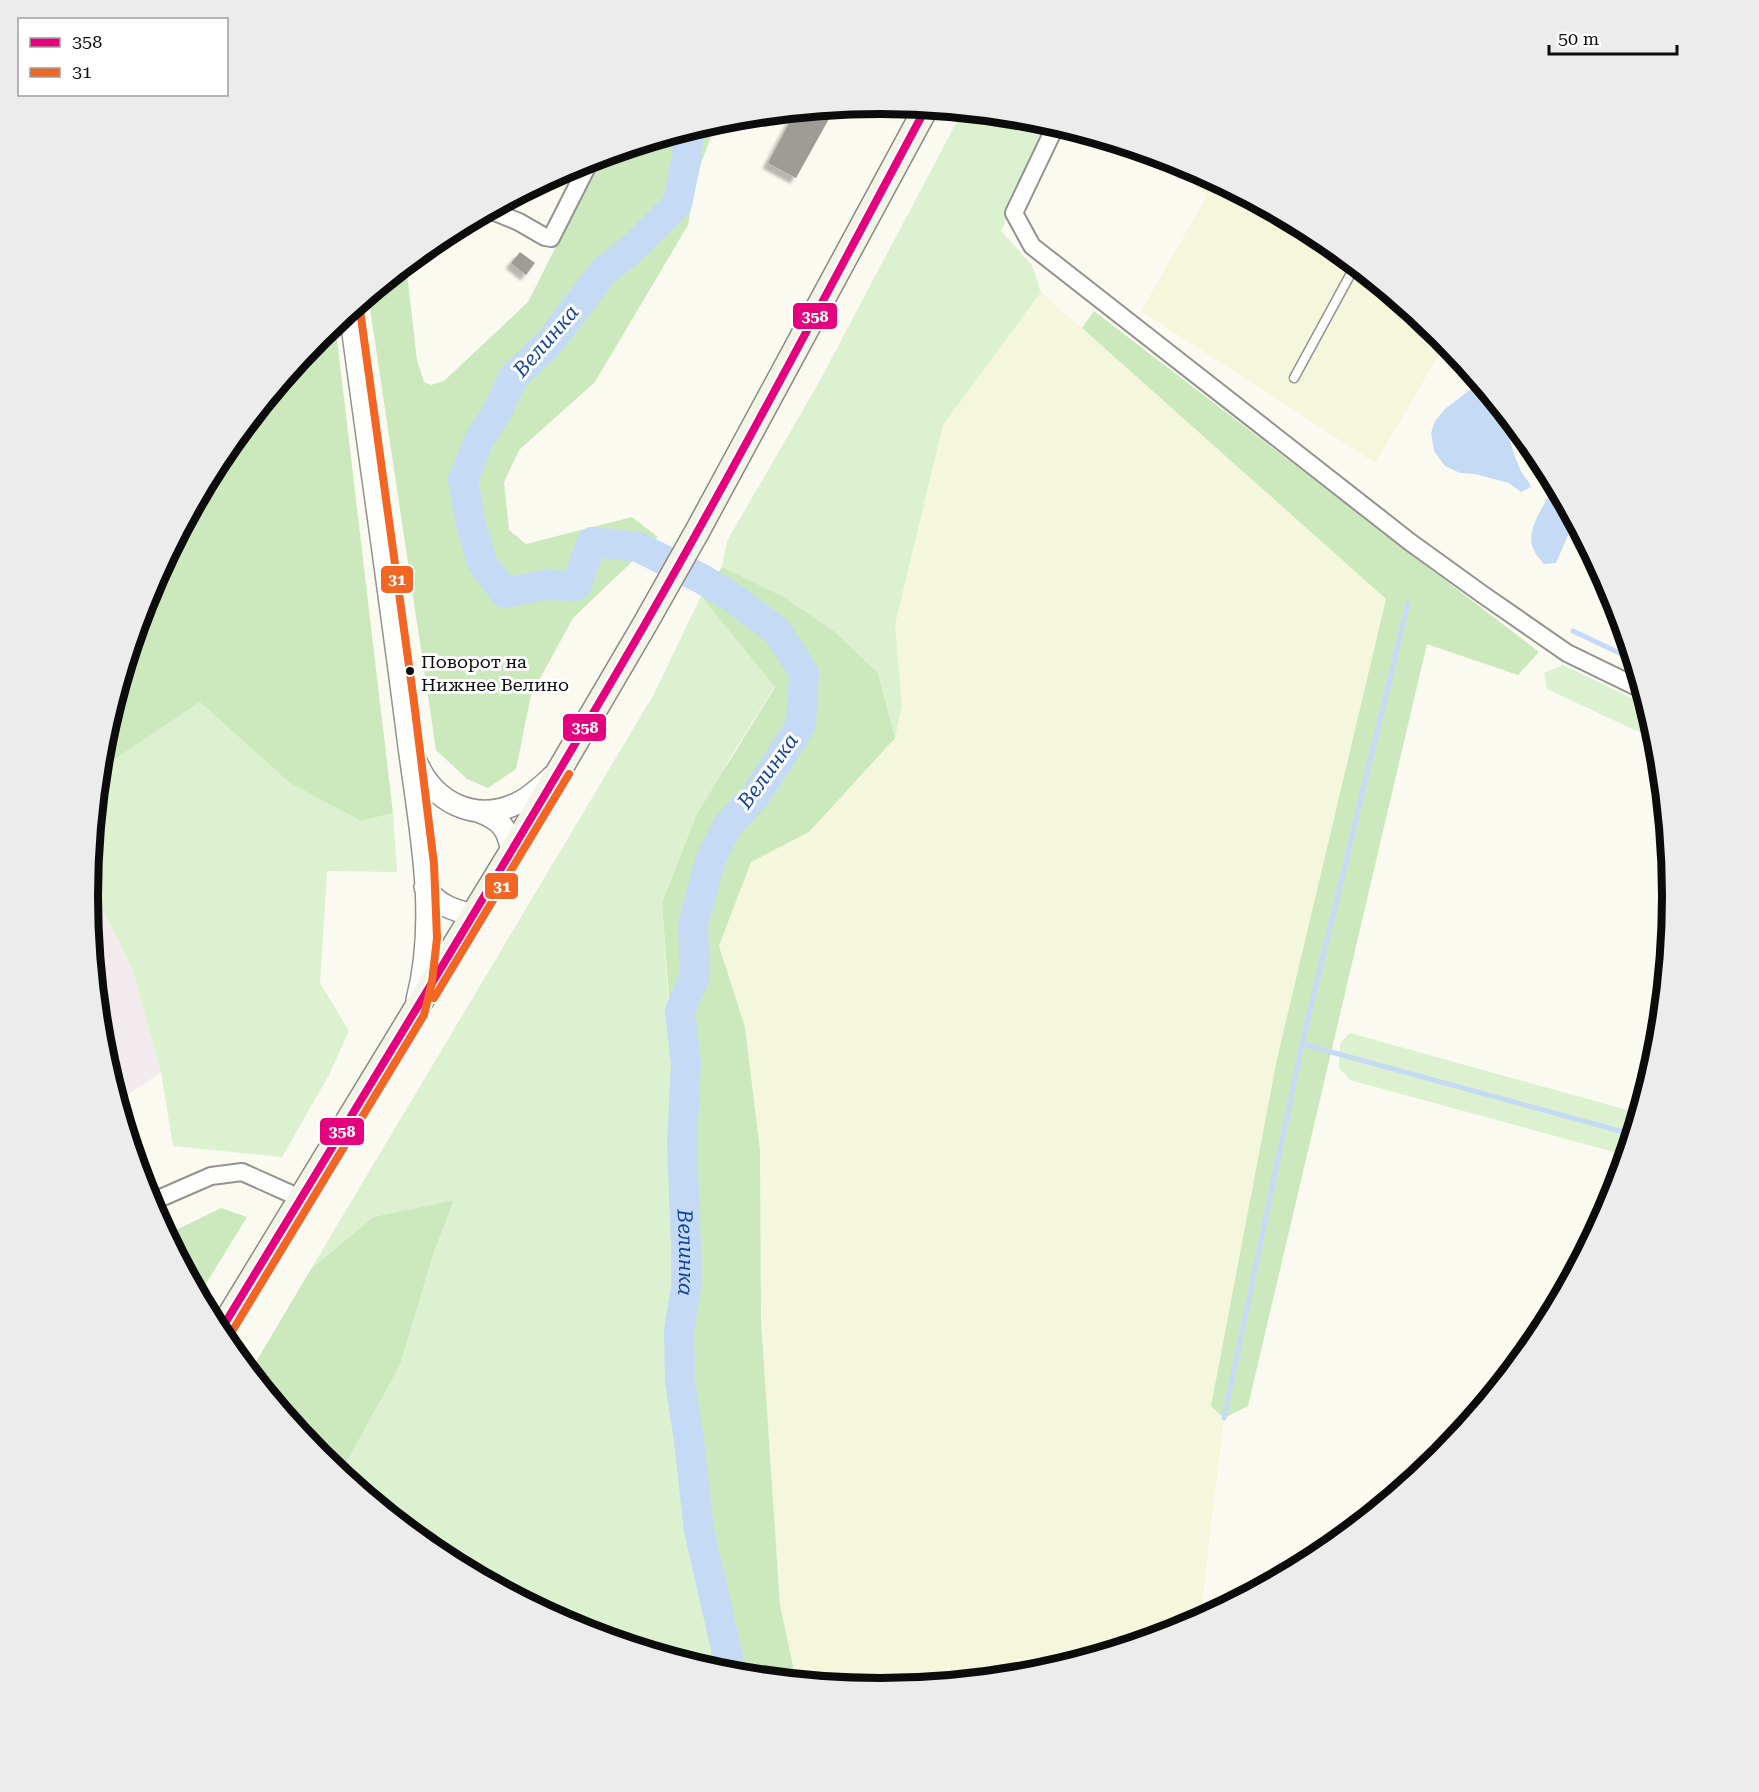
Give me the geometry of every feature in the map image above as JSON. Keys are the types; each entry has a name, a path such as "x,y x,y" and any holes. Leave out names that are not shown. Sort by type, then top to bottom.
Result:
{"main road":[{"path":"225,1323 512,851 645,624 922,116"}],"street":[{"path":"1052,134 1014,213 1032,246 1410,542 1567,653 1632,685"},
{"path":"499,214 551,238 584,172"},
{"path":"351,320 424,865 426,961 415,1010"},
{"path":"409,745 420,771 432,788 447,801 493,817 503,826 509,836 512,851"},
{"path":"477,811 499,810 518,804 539,789 560,769"},
{"path":"425,887 432,898 442,905 473,915"},
{"path":"159,1199 211,1176 242,1172 300,1197"}],"lane":[{"path":"1294,378 1351,273"}],"shaded area":[{"path":"98,901 132,968 161,1072 124,1098 104,998 99,947"}],"green space":[{"path":"958,119 1047,133 1001,231 1032,265 1041,292 943,425 895,625 902,705 895,738 878,673 834,631 782,596 722,567 727,541 818,384"},
{"path":"713,132 697,174 688,225 595,382 519,450 504,482 509,530 526,544 632,517 658,537 573,618 531,695 516,769 488,788 467,779 436,750 369,304 407,273 417,360 424,382 431,385 444,381 528,302 595,169 628,156"},
{"path":"1193,180 1225,195 1271,219 1314,246 1395,308 1441,352 1375,463 1141,311 1207,196 1192,183"},
{"path":"1041,292 1386,599 1277,1059 1211,1406 1224,1418 1201,1608 1131,1636 1082,1651 1032,1663 982,1671 880,1678 794,1673 780,1605 761,1320 760,1150 745,1027 719,945 751,861 809,832 902,705 895,626 943,424"},
{"path":"1094,311 1539,652 1518,675 1427,644 1248,1406 1224,1418 1211,1406 1277,1059 1386,599 1082,328"},
{"path":"336,334 393,813 361,821 290,783 200,702 110,763 124,694 139,645 178,550 202,505 259,420 292,380"},
{"path":"722,567 782,596 834,631 878,673 895,738 809,832 751,862 719,946 745,1027 760,1150 761,1320 780,1605 794,1673 710,1659 711,1647 676,1421 675,1080 662,903 697,814 775,687 701,596"},
{"path":"701,596 775,686 730,758 662,903 710,1659 628,1636 580,1618 488,1573 403,1516 345,1466 400,1365 433,1255 454,1200 373,1217 311,1269 654,694"},
{"path":"1563,665 1636,700 1644,734 1547,689 1544,673"},
{"path":"200,702 290,783 361,821 393,813 397,872 327,871 320,983 349,1031 329,1075 282,1157 173,1146 161,1072 132,968 98,901 99,845 110,763"},
{"path":"1350,1033 1631,1111 1618,1153 1350,1080 1339,1068 1340,1043"},
{"path":"454,1200 433,1255 400,1365 345,1466 292,1412 254,1365 311,1269 373,1217"},
{"path":"221,1208 247,1217 203,1289 173,1231"}],"water":[{"path":"1473,387 1509,433 1521,471 1531,487 1521,492 1509,483 1475,474 1460,473 1445,466 1434,451 1431,433 1435,421 1445,409"},
{"path":"1550,493 1570,530 1556,563 1544,564 1533,548 1532,532"}],"building":[{"path":"831,116 796,178 768,163 791,120"},
{"path":"520,252 535,263 526,275 511,263"}],"waterway":[{"name":"Велинка","path":"688,138 677,204 634,247 604,271 547,345 514,376 497,412 479,440 463,480 471,525 483,565 505,593 545,585 576,586 592,542 638,547 702,579 733,598 777,631 804,673 801,725 756,795 728,825 711,858 693,924 695,976 680,1011 686,1063 682,1144 686,1287 679,1331 680,1382 699,1530 729,1663"},
{"path":"1224,1418 1302,1044 1408,603"},
{"path":"1573,631 1623,655"},
{"path":"1302,1044 1625,1132"}],"transit line":[{"name":"358","path":"225,1323 487,892 644,626 752,433 922,116"},
{"name":"31","path":"231,1333 424,1015 432,982 437,938 434,864 360,312"},
{"name":"31","path":"434,998 569,774"}],"place":[{"name":"Поворот на Нижнее Велино","path":"410,671"}]}
